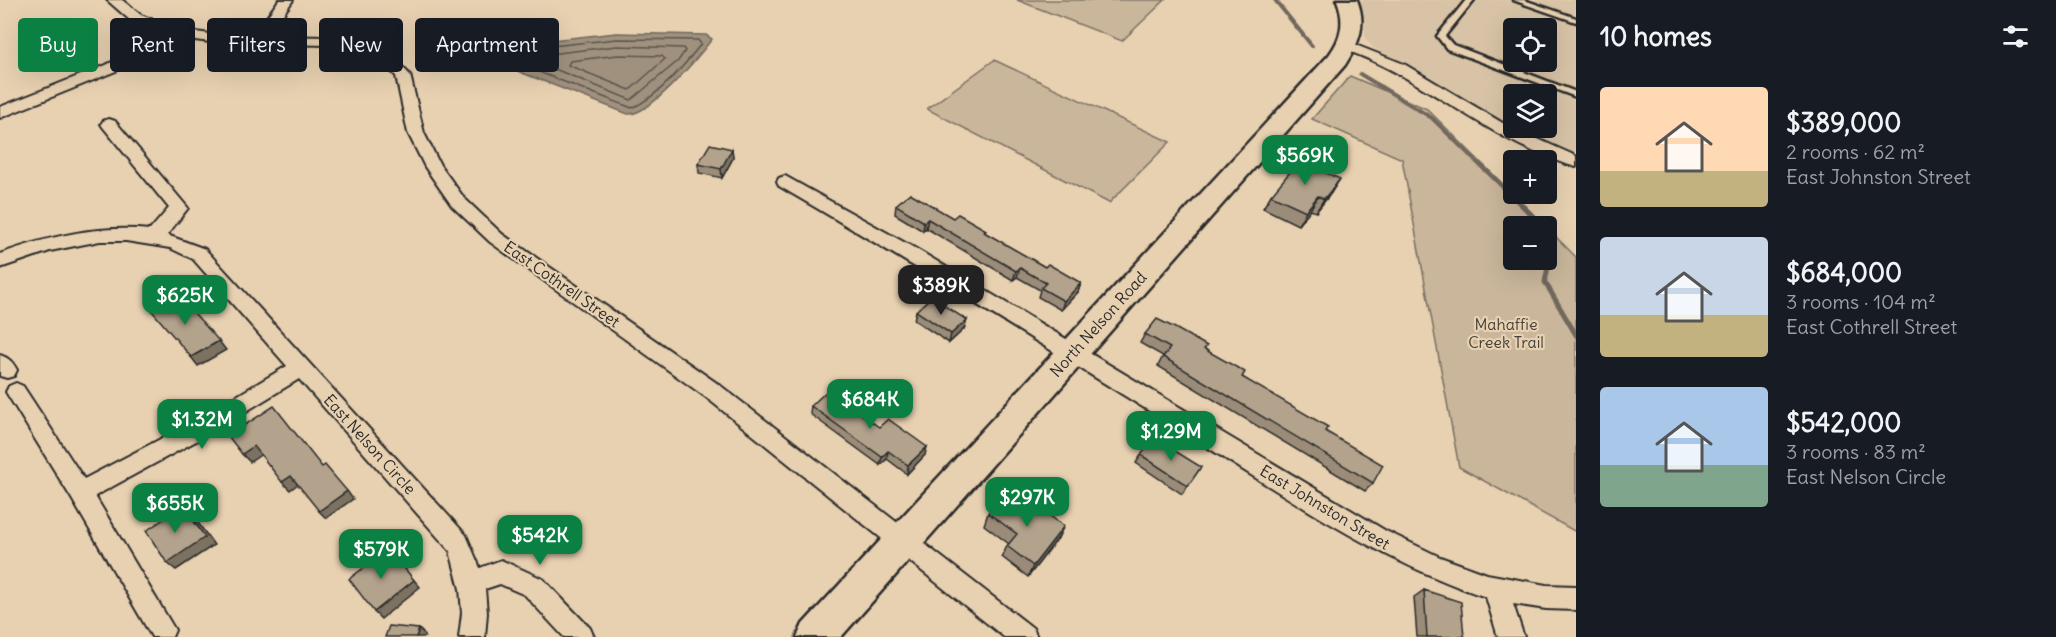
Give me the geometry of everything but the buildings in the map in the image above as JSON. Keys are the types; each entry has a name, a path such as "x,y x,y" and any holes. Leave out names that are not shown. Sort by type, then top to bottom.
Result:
{"street":[{"name":"East Cothrell Street","path":"114,0 136,18"},
{"path":"273,18 286,0"},
{"path":"1347,0 1354,21 1348,45 1394,63 1434,85 1501,129 1576,162"},
{"name":"East Cothrell Street","path":"307,41 354,44 385,57 403,75 416,133 433,167 458,202 496,238 714,392 1024,637"},
{"name":"North Nelson Road","path":"816,637 1348,45"},
{"path":"0,113 110,68"},
{"path":"109,124 179,208 156,237"},
{"name":"East Johnston Street","path":"785,182 912,255 1071,354 1399,551 1442,570 1494,587 1534,596 1576,598"},
{"name":"East Nelson Circle","path":"0,261 40,247 101,235 156,237 186,247 210,264 458,543 467,561 472,582 474,626 472,637"},
{"path":"80,492 201,428 302,367"},
{"path":"16,392 80,492 162,630"},
{"path":"472,582 501,572 534,587 581,637"},
{"path":"1494,587 1508,621 1511,637"}],"lane":[{"path":"1470,0 1441,36 1450,47 1576,95"},
{"path":"1517,0 1576,20"}],"shaded area":[{"path":"1357,0 1576,0 1576,158 1529,138 1557,138 1557,84 1503,84 1503,124 1434,79 1373,48 1365,38 1365,22"}],"green space":[{"path":"1017,0 1165,0 1122,41"},
{"path":"994,60 1170,142 1109,203 927,109"},
{"name":"Mahaffie Creek Trail","path":"1350,76 1427,109 1503,184 1503,204 1523,204 1535,216 1503,216 1503,270 1557,270 1557,238 1576,257 1576,532 1459,467 1402,159 1312,119"}],"water":[{"path":"616,33 706,35 712,39 661,95 638,112 628,114 520,72 559,72 559,39"}],"waterway":[{"path":"1275,0 1312,46"},
{"path":"1360,74 1432,118 1485,170"},
{"path":"1484,168 1533,216"},
{"path":"1547,270 1545,282 1576,335"}]}
